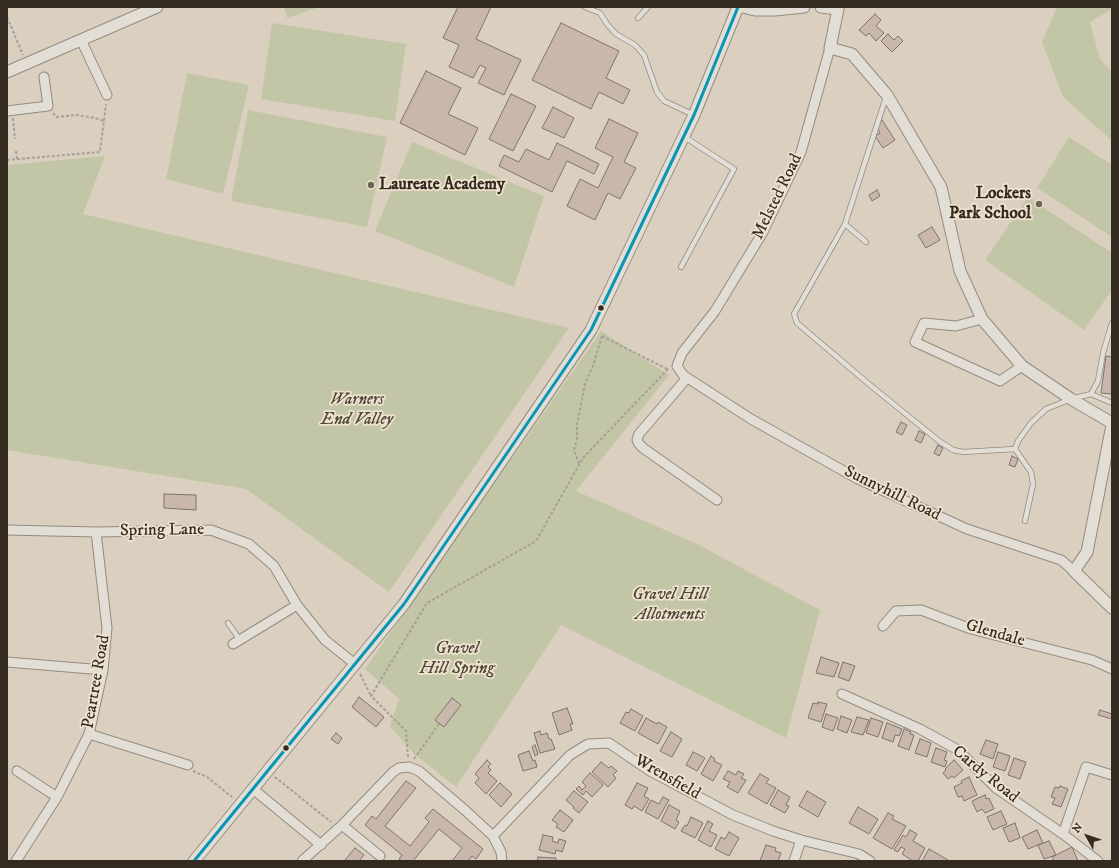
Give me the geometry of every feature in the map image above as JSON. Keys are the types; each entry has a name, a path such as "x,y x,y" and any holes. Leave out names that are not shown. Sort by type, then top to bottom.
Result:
{"street":[{"path":"7,72 157,7"},
{"path":"194,861 404,604 591,330 694,115 738,7"},
{"path":"743,7 755,10 804,7"},
{"path":"821,7 839,8"},
{"name":"Melsted Road","path":"678,366 682,353 715,311 763,232 801,152 830,48 839,8"},
{"path":"81,40 107,95"},
{"path":"830,48 852,54 887,95 942,187 960,271 982,320 1022,366 1112,424 1087,552 1074,571"},
{"path":"10,111 48,106 44,77"},
{"path":"982,320 956,326 924,323 915,342 1000,381 1022,366"},
{"name":"Sunnyhill Road","path":"678,366 683,375 687,378 751,419 858,479 967,529 1061,560 1112,608"},
{"path":"687,378 639,434 637,440 643,448 717,500"},
{"name":"Spring Lane","path":"7,530 96,532 211,530 249,544 274,566 297,606 325,640 355,664"},
{"name":"Peartree Road","path":"16,861 57,797 89,734 103,670 107,628 96,532"},
{"path":"236,642 297,606"},
{"name":"Glendale","path":"883,626 896,611 921,610 971,629 1092,660 1112,669"},
{"path":"7,662 103,670"},
{"name":"Cardy Road","path":"842,694 920,729 958,750 996,788 1063,834 1098,861"},
{"path":"89,734 188,764"},
{"name":"Wrensfield","path":"493,836 570,755 588,744 609,743 650,771 733,815 773,831 801,840 859,854 870,861"},
{"path":"302,861 340,827 393,772 399,768 409,767 419,771 493,836 501,852 502,861"},
{"path":"1063,834 1086,768 1112,775"},
{"path":"17,771 57,797"},
{"path":"253,789 321,845"},
{"path":"340,827 380,856"},
{"path":"794,861 801,840"}],"lane":[{"path":"585,7 600,12 607,24 616,34 635,45 644,55 656,92 664,101 694,115"},
{"path":"638,18 648,7"},
{"path":"887,95 845,224 794,314 797,323 870,385 940,441 954,450 963,452 1015,449"},
{"path":"681,267 734,169 683,136"},
{"path":"845,224 866,242"},
{"path":"1092,394 1098,381 1102,353 1112,323"},
{"path":"1015,449 1018,441 1031,423 1046,408 1071,399 1092,394 1112,403"},
{"path":"1015,449 1031,472 1033,484 1025,520"},
{"path":"228,623 236,642"}],"path":[{"path":"7,17 27,63"},
{"path":"7,160 100,152 107,95"},
{"path":"48,106 56,117 77,115 104,121"},
{"path":"10,111 15,139"},
{"path":"16,151 17,160"},
{"path":"591,330 667,369"},
{"path":"579,465 574,450 577,439 577,424 585,384 594,364 602,336"},
{"path":"371,696 427,603 536,541 583,458 667,369 678,366"},
{"path":"355,664 371,696 406,731 409,767"},
{"path":"409,767 439,724"},
{"path":"188,764 192,771 207,777 241,804"},
{"path":"268,771 340,827"}],"green space":[{"path":"284,7 319,7 287,18"},
{"path":"1057,7 1112,7 1112,9 1090,22 1100,59 1112,72 1112,141 1063,97 1042,42"},
{"path":"272,23 406,44 395,121 261,99"},
{"path":"187,73 249,85 223,194 166,179"},
{"path":"248,110 387,137 367,227 231,201"},
{"path":"1069,137 1112,165 1112,237 1037,188"},
{"path":"412,142 544,196 514,287 375,231"},
{"name":"Warners End Valley","path":"105,156 83,214 569,328 389,592 246,489 7,450 7,165"},
{"path":"1028,197 1112,253 1112,290 1084,330 985,260"},
{"path":"601,331 669,375 576,491 695,543 820,610 786,738 561,625 456,787 415,755 390,726 399,699 365,669"}],"building":[{"path":"458,7 491,7 476,39 521,60 504,95 478,83 486,68 480,65 473,78 449,67 459,45 443,38"},
{"path":"875,14 881,20 876,26 884,33 876,41 869,33 866,36 859,30"},
{"path":"561,23 619,51 606,78 630,90 623,104 599,92 591,109 532,80"},
{"path":"888,34 894,40 898,36 903,41 892,52 881,41"},
{"path":"426,71 461,88 448,114 478,128 465,155 400,123"},
{"path":"511,94 536,106 513,151 489,139"},
{"path":"553,107 574,118 564,138 542,128"},
{"path":"609,119 638,133 624,162 636,168 620,199 608,193 595,220 567,206 580,179 598,188 613,157 595,148"},
{"path":"882,120 895,140 883,148 875,136 880,133 878,129"},
{"path":"557,143 599,164 594,174 567,161 552,192 499,166 504,155 519,162 526,149 549,160"},
{"path":"877,190 880,196 872,201 869,195"},
{"path":"932,227 940,240 926,248 918,235"},
{"path":"1106,356 1112,357 1112,394 1101,393"},
{"path":"901,422 907,425 902,435 896,432"},
{"path":"919,431 925,434 921,443 915,440"},
{"path":"938,445 943,448 939,456 934,453"},
{"path":"1012,456 1018,459 1015,467 1009,465"},
{"path":"164,494 196,495 196,510 164,508"},
{"path":"821,657 839,663 834,677 816,673"},
{"path":"843,662 855,666 849,681 838,677"},
{"path":"359,697 384,717 376,727 352,707"},
{"path":"452,698 461,705 444,727 435,720"},
{"path":"818,702 827,704 821,722 808,718 813,703 818,704"},
{"path":"567,708 573,724 570,724 572,730 559,735 552,713"},
{"path":"631,709 643,716 635,731 620,723 626,712 629,713"},
{"path":"1100,710 1112,714 1112,719 1098,715"},
{"path":"826,714 838,718 833,731 822,727"},
{"path":"841,716 852,720 847,733 837,729"},
{"path":"857,717 869,720 863,735 851,732"},
{"path":"646,718 667,727 658,744 638,733"},
{"path":"871,718 883,722 878,737 866,733"},
{"path":"887,723 902,729 899,736 895,735 893,742 882,738"},
{"path":"904,729 911,732 910,734 914,735 909,750 898,746"},
{"path":"540,731 541,735 547,733 555,749 540,753 534,733"},
{"path":"671,732 682,739 672,757 660,751"},
{"path":"336,733 342,738 338,744 331,739"},
{"path":"920,739 931,743 927,757 915,753"},
{"path":"986,740 998,744 993,759 980,754"},
{"path":"535,745 538,754 535,756 532,747"},
{"path":"936,748 947,752 944,760 947,761 945,767 931,762"},
{"path":"529,751 533,761 535,760 537,767 523,771 518,755"},
{"path":"693,752 705,758 697,771 686,765"},
{"path":"998,752 1010,756 1005,771 993,767"},
{"path":"711,756 715,759 714,761 722,765 713,781 701,774"},
{"path":"1014,758 1026,762 1020,779 1008,775"},
{"path":"487,760 491,764 488,767 491,770 488,773 497,781 486,794 475,783 479,778 475,774"},
{"path":"954,760 963,770 954,778 952,776 948,779 943,773"},
{"path":"601,762 609,768 611,766 617,771 613,775 616,778 608,787 592,772"},
{"path":"728,771 736,775 738,771 744,774 741,778 746,780 738,793 727,787 730,782 723,779"},
{"path":"590,773 603,785 592,797 586,791 583,795 576,789 579,786 582,790 586,786 582,782"},
{"path":"760,774 769,779 766,783 776,788 767,804 748,793"},
{"path":"969,777 977,795 964,801 962,796 958,797 954,787"},
{"path":"406,781 416,788 385,826 410,846 429,822 425,818 433,809 483,849 476,859 472,856 468,861 452,861 462,848 439,829 413,861 402,861 399,859 402,855 365,825 372,816 376,819"},
{"path":"500,783 512,794 501,807 489,795"},
{"path":"637,783 648,788 644,796 649,799 642,811 634,806 632,809 625,805"},
{"path":"1060,786 1068,789 1061,807 1052,804 1055,798 1051,797 1055,787 1059,788"},
{"path":"778,790 790,797 786,805 789,806 785,813 770,805"},
{"path":"574,791 588,802 579,813 566,800"},
{"path":"807,791 826,802 818,817 799,806"},
{"path":"985,795 986,799 989,798 994,809 985,813 982,809 977,812 972,801"},
{"path":"663,797 669,800 658,819 645,812 651,800 659,804"},
{"path":"669,805 680,811 676,820 679,822 675,829 661,821"},
{"path":"858,807 878,819 869,834 849,823"},
{"path":"560,810 573,820 564,832 556,827 558,824 552,820"},
{"path":"1001,811 1007,824 993,830 987,817"},
{"path":"888,813 894,816 892,819 906,826 892,849 873,838"},
{"path":"691,817 703,823 695,838 681,831 685,825 687,826"},
{"path":"708,821 713,824 709,831 717,835 711,847 698,840"},
{"path":"1015,823 1020,838 1009,842 1003,828"},
{"path":"910,830 917,834 913,841 925,848 918,861 913,861 902,854 905,849 901,847 898,852 894,850 903,835 906,837"},
{"path":"1037,830 1043,843 1028,849 1022,837"},
{"path":"729,832 739,838 729,856 715,849 721,837 725,839"},
{"path":"543,835 553,837 552,841 558,843 559,839 566,841 562,852 556,850 555,854 539,850"},
{"path":"1049,841 1056,855 1044,859 1038,845"},
{"path":"766,845 776,848 775,851 781,853 778,861 760,861"},
{"path":"1072,847 1078,861 1054,861 1052,857"},
{"path":"355,848 364,855 359,861 344,861"},
{"path":"929,849 948,860 922,861"},
{"path":"538,857 556,858 556,861 537,861"}],"transit line":[{"path":"194,861 404,604 591,330 694,115 738,7"}],"place":[{"name":"Laureate Academy","path":"371,185"},
{"name":"Lockers Park School","path":"1039,204"}],"park label":[{"name":"Gravel Hill Allotments","path":"670,605"},
{"name":"Gravel Hill Spring","path":"457,659"}]}
